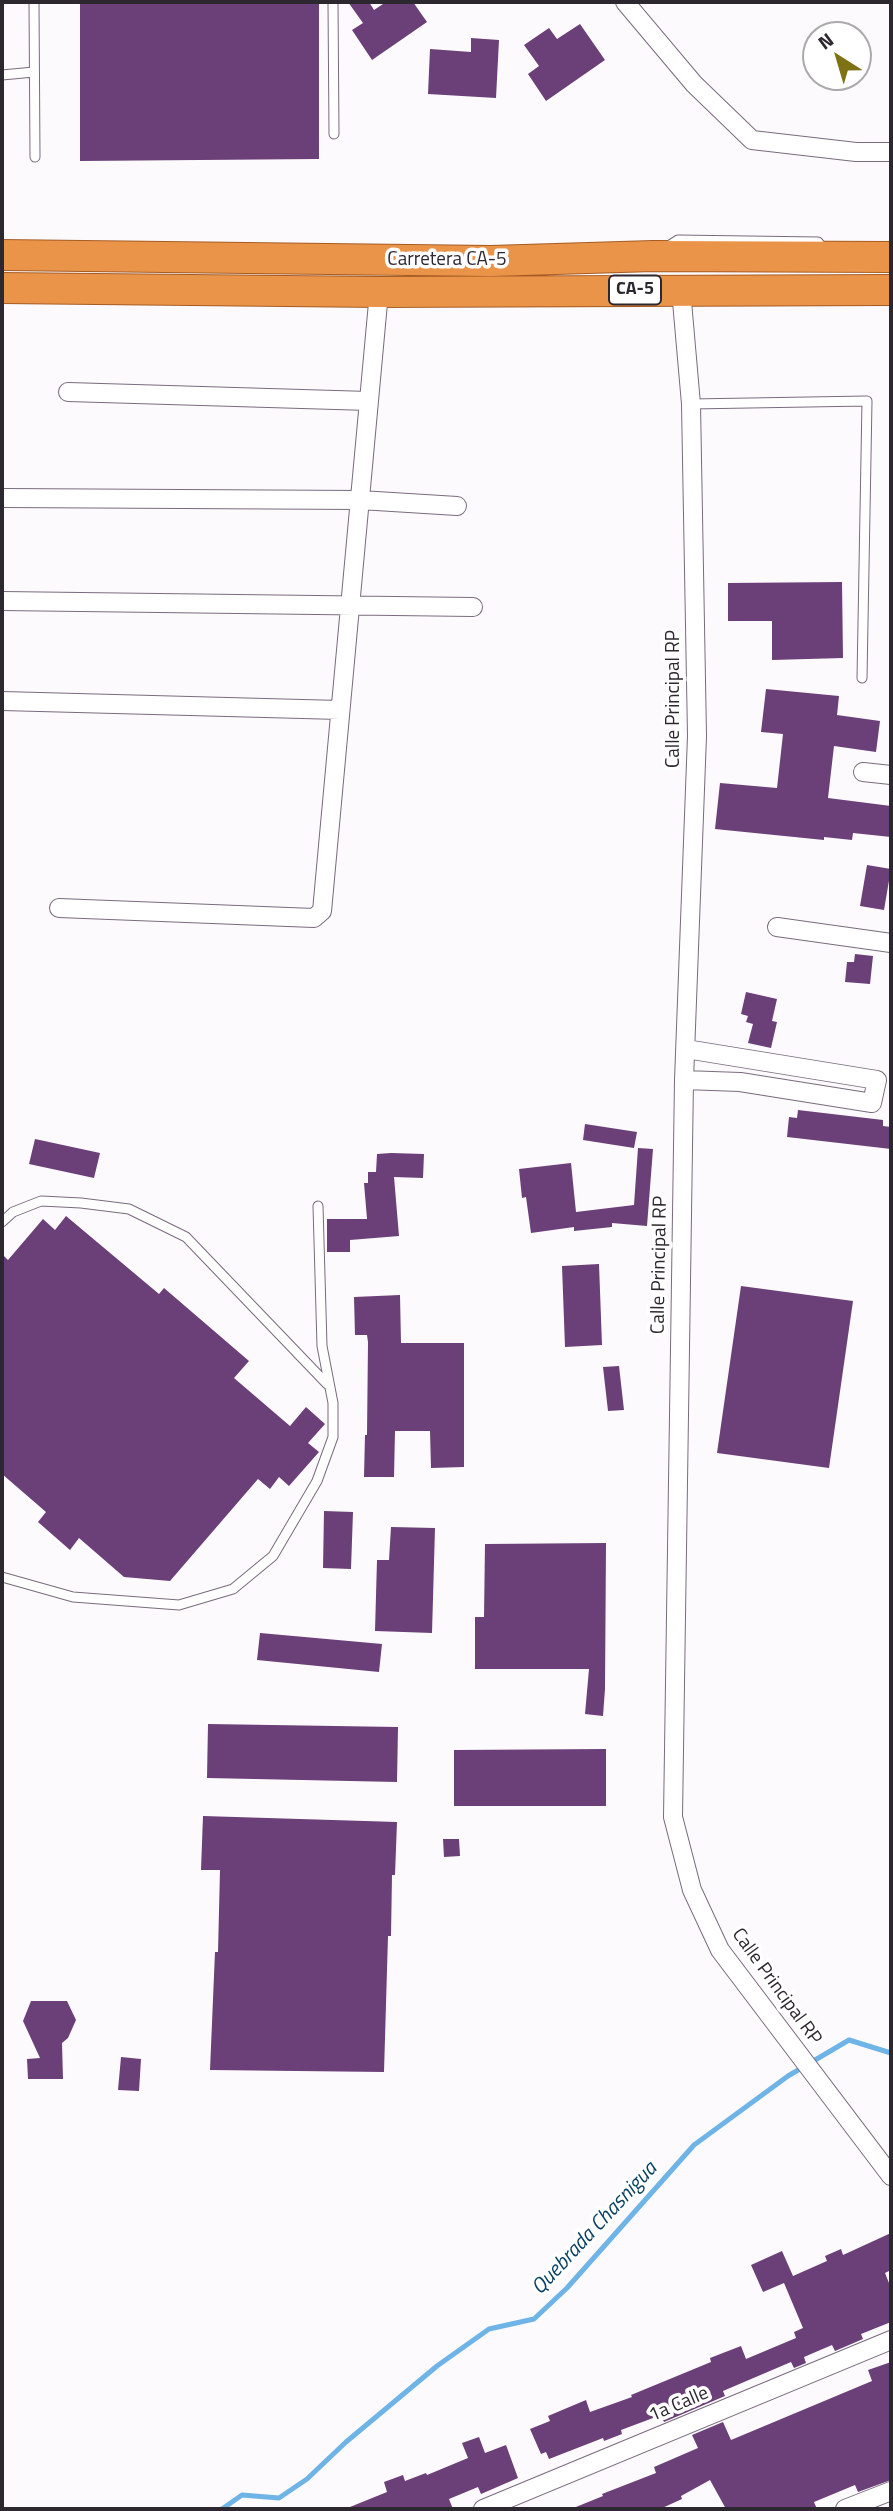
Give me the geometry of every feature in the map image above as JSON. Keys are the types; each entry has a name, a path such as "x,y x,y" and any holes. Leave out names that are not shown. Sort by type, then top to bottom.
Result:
{"highway":[{"path":"830,258 868,242 891,242"},
{"name":"Carretera CA-5","path":"2,255 441,261 653,256 891,257"},
{"path":"223,291 224,281 233,274 441,261"},
{"name":"Carretera CA-5","path":"2,288 379,292 891,290"}],"street":[{"path":"625,2 694,84 752,139 856,152 891,152"},
{"name":"Calle Principal RP","path":"681,290 691,404 697,736 684,1080 673,1817 692,1890 720,1950 891,2176"},
{"path":"59,908 314,918 322,911 379,292"},
{"path":"68,391 369,401"},
{"path":"2,498 360,500 457,506"},
{"path":"2,601 473,607"},
{"path":"2,702 341,710"},
{"path":"863,772 891,775"},
{"path":"777,927 891,943"},
{"path":"686,1049 879,1092"},
{"path":"684,1080 879,1092"},
{"name":"1a Calle","path":"483,2509 891,2340"},
{"path":"845,2509 891,2491"}],"lane":[{"path":"34,2 35,157"},
{"path":"333,2 334,134"},
{"path":"2,75 34,72"},
{"path":"691,404 867,401 862,678"},
{"path":"2,1222 13,1212 41,1201 129,1209 170,1228 186,1237 328,1385"},
{"path":"2,1577 73,1597 179,1605 233,1589 273,1556 317,1481 333,1437 333,1403 322,1346 318,1206"}],"building":[{"path":"80,2 319,2 319,159 80,161"},
{"path":"348,2 369,2 374,10 386,2 413,2 427,22 372,60 352,30 363,23"},
{"path":"580,24 605,60 546,101 528,74 539,66 524,45 549,28 557,39"},
{"path":"471,38 499,40 496,98 428,94 430,49 471,52"},
{"path":"842,582 843,658 772,660 772,621 728,621 728,583"},
{"path":"766,689 839,696 837,715 880,721 876,752 834,746 828,798 891,806 891,837 853,833 852,840 824,837 824,840 715,829 720,783 777,788 783,734 761,732"},
{"path":"867,865 891,869 884,910 860,906"},
{"path":"855,954 873,956 870,984 845,982 847,962 854,962"},
{"path":"746,992 777,999 772,1021 777,1022 771,1048 748,1043 753,1024 746,1022 748,1016 741,1014"},
{"path":"798,1110 883,1120 883,1126 891,1127 891,1149 787,1137 789,1117 797,1118"},
{"path":"585,1124 637,1132 634,1148 583,1140"},
{"path":"35,1139 100,1153 94,1178 29,1164"},
{"path":"638,1148 653,1149 647,1226 612,1223 612,1227 574,1231 574,1227 531,1233 526,1197 522,1198 519,1169 571,1163 576,1212 634,1205"},
{"path":"377,1154 424,1154 423,1178 394,1177 399,1236 350,1240 350,1252 327,1252 327,1219 367,1219 364,1183 368,1183 368,1172 376,1172"},
{"path":"66,1216 159,1294 164,1288 249,1361 234,1378 290,1426 306,1407 325,1424 308,1443 319,1452 289,1486 279,1477 270,1489 258,1479 170,1581 124,1577 79,1538 70,1550 38,1522 46,1512 2,1474 2,1254 8,1260 43,1219 55,1230"},
{"path":"599,1264 602,1345 565,1347 562,1266"},
{"path":"741,1286 853,1301 829,1468 717,1453"},
{"path":"400,1295 401,1343 464,1343 464,1467 431,1468 430,1431 395,1431 394,1477 364,1477 368,1342 367,1335 355,1335 354,1297"},
{"path":"619,1366 624,1410 608,1411 603,1367"},
{"path":"324,1511 353,1512 351,1569 323,1568"},
{"path":"391,1527 435,1528 432,1633 375,1631 377,1560 389,1560"},
{"path":"606,1543 603,1716 585,1714 589,1669 475,1669 475,1617 484,1617 485,1544"},
{"path":"260,1633 382,1644 379,1672 257,1660"},
{"path":"208,1724 398,1727 397,1782 207,1778"},
{"path":"606,1749 606,1806 454,1806 454,1750"},
{"path":"203,1816 397,1822 395,1875 392,1875 391,1936 388,1936 384,2072 210,2070 220,1870 201,1870"},
{"path":"443,1839 459,1839 460,1856 444,1857"},
{"path":"31,2001 67,2001 76,2020 68,2038 62,2043 63,2079 28,2079 27,2059 40,2058 23,2021"},
{"path":"121,2057 141,2059 139,2091 118,2090"},
{"path":"891,2233 891,2270 885,2273 891,2288 891,2322 861,2334 863,2339 835,2351 832,2345 804,2357 806,2363 794,2368 791,2362 723,2391 725,2396 664,2422 661,2415 621,2430 622,2434 604,2441 603,2438 549,2459 546,2452 541,2454 530,2429 550,2421 548,2416 586,2400 590,2412 632,2397 631,2395 711,2362 710,2358 741,2346 746,2359 796,2338 794,2332 803,2328 784,2283 763,2292 751,2265 782,2251 793,2276 827,2261 825,2256 841,2249 843,2255"},
{"path":"891,2362 891,2480 858,2492 855,2485 814,2502 817,2509 726,2509 710,2480 681,2496 682,2499 660,2509 571,2509 656,2473 654,2467 698,2448 692,2435 723,2422 731,2440 872,2381 868,2370"},
{"path":"479,2437 485,2453 506,2445 518,2478 481,2494 478,2487 449,2499 453,2509 345,2509 387,2492 384,2482 403,2475 405,2481 426,2473 427,2475 468,2458 462,2443"}],"waterway":[{"name":"Quebrada Chasnigua","path":"222,2509 242,2495 279,2498 307,2479 346,2442 437,2366 489,2329 534,2319 567,2288 694,2145 788,2076 849,2040 891,2053"}]}
